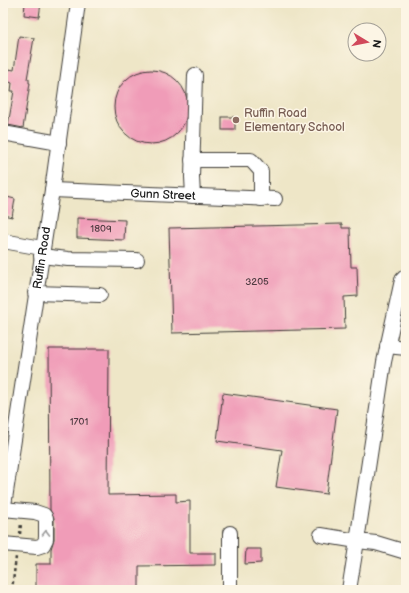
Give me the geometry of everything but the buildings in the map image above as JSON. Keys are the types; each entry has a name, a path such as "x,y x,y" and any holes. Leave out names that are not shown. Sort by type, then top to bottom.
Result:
{"street":[{"name":"Ruffin Road","path":"3,512 7,450 52,190 78,3"},
{"path":"193,196 192,160 195,75"},
{"path":"3,133 58,143"},
{"name":"Gunn Street","path":"52,190 268,199 261,171 251,160 192,160"},
{"path":"3,241 68,259 137,260"},
{"path":"349,590 387,346 401,311 402,280 406,276"},
{"path":"35,293 100,295"},
{"path":"387,346 406,348"},
{"path":"3,509 44,514 46,518 46,539 43,545 37,547 3,544"},
{"path":"230,533 230,590"},
{"path":"321,535 376,543 406,552"}],"place":[{"name":"Ruffin Road Elementary School","path":"236,120"}]}
